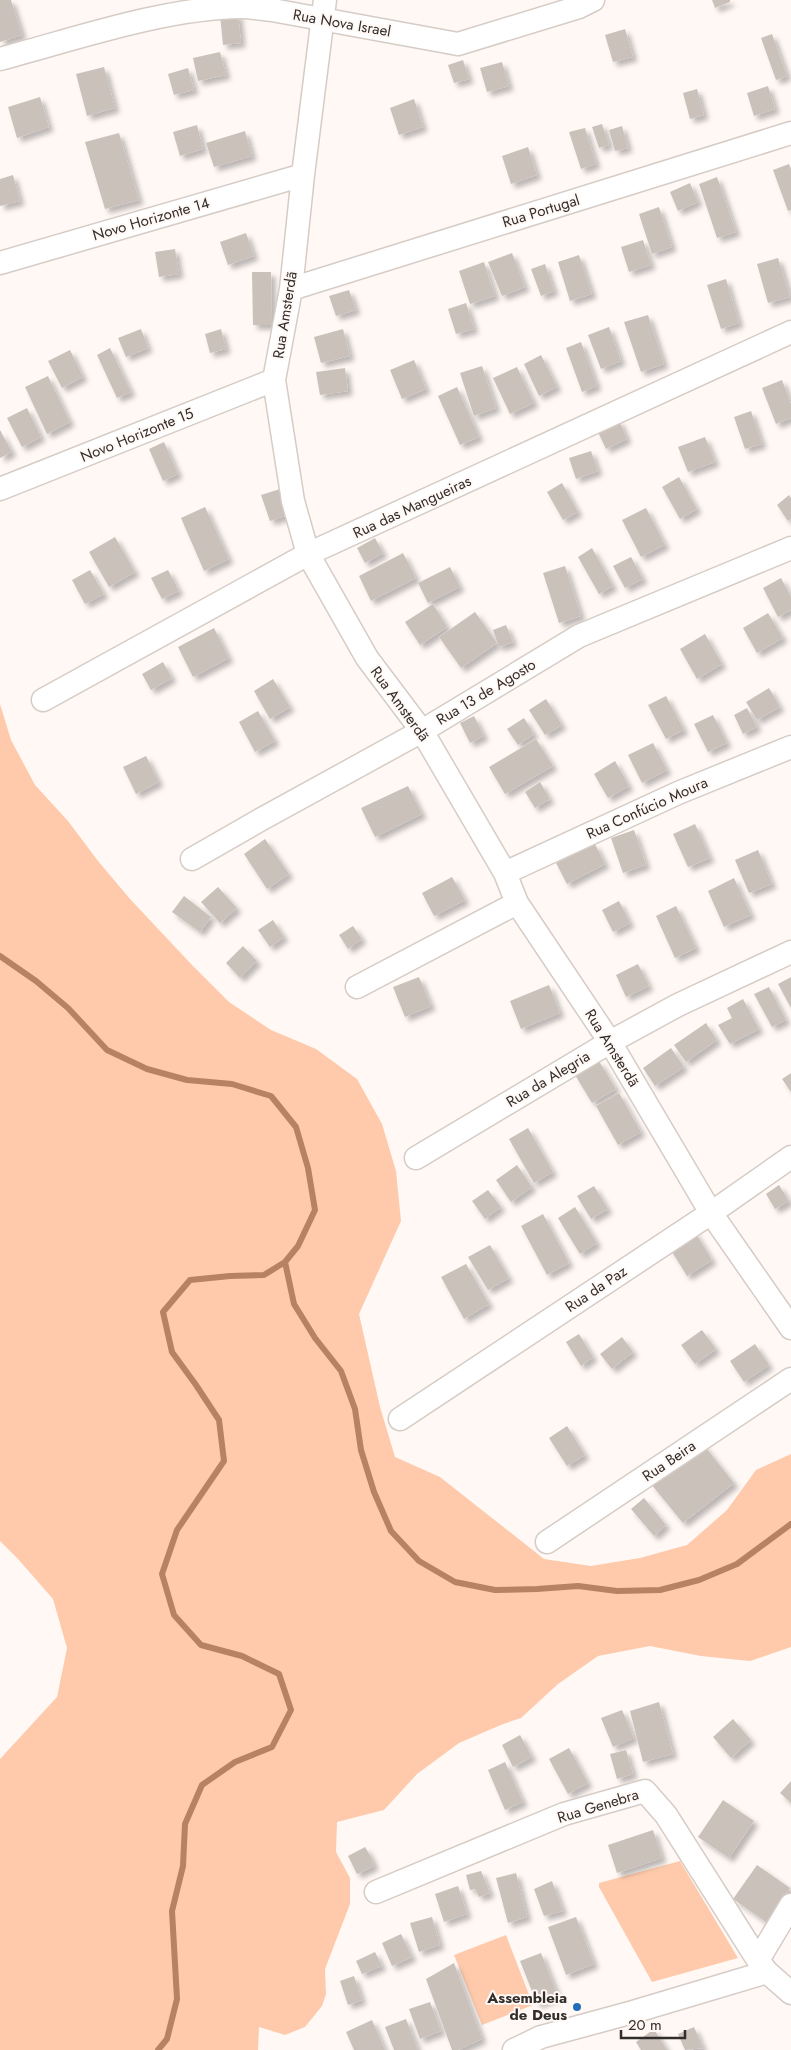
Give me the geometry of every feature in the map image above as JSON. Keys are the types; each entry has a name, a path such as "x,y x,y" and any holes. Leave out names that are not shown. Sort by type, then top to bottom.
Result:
{"street":[{"name":"Rua Nova Israel","path":"0,59 111,29 209,9 243,7 272,10 323,10 458,44 579,7 593,0"},
{"name":"Rua Amsterdã","path":"323,10 302,175 291,289 274,380 293,501 308,554 367,658 422,731 504,873 517,903 610,1042 711,1213 783,1303 791,1328"},
{"name":"Rua Portugal","path":"291,289 791,133"},
{"name":"Novo Horizonte 14","path":"0,263 302,175"},
{"name":"Rua das Mangueiras","path":"43,700 308,554 791,332"},
{"name":"Novo Horizonte 15","path":"0,490 274,380"},
{"name":"Rua 13 de Agosto","path":"192,859 422,731 579,636 791,548"},
{"name":"Rua Confúcio Moura","path":"504,873 678,793 791,747"},
{"path":"357,987 517,903"},
{"name":"Rua da Alegria","path":"416,1158 610,1042 678,1005 791,952"},
{"name":"Rua da Paz","path":"400,1419 711,1213 791,1157"},
{"name":"Rua Beira","path":"547,1542 791,1379"},
{"name":"Rua Genebra","path":"376,1892 564,1814 645,1791 666,1816 763,1966 791,1993"},
{"path":"514,2050 541,2037 633,2012 763,1966 791,1905"}],"shaded area":[{"path":"0,704 11,740 35,785 68,821 130,899 229,1002 271,1030 316,1049 357,1079 382,1124 396,1171 401,1221 359,1314 380,1407 395,1457 440,1477 544,1559 591,1566 640,1558 687,1545 727,1510 756,1470 791,1454 791,1647 750,1661 701,1656 650,1646 598,1656 558,1684 521,1718 459,1743 417,1774 384,1810 337,1822 336,1852 350,1878 350,1904 325,1969 326,1994 322,2006 305,2027 285,2035 259,2027 258,2050 0,2050 0,1759 57,1697 67,1648 53,1599 0,1541"},
{"path":"680,1861 738,1958 652,1982 599,1887 599,1883"},
{"path":"506,1935 533,2005 482,2025 454,1955"}],"building":[{"path":"0,0 11,0 22,35 0,42"},
{"path":"712,0 730,0 730,2 715,8"},
{"path":"238,14 241,43 223,45 220,15"},
{"path":"625,29 633,57 613,62 605,35"},
{"path":"772,34 787,76 776,80 761,38"},
{"path":"220,52 226,75 198,81 193,58"},
{"path":"463,60 469,79 454,83 448,65"},
{"path":"502,62 509,86 487,92 480,68"},
{"path":"104,67 115,108 87,116 76,74"},
{"path":"188,68 194,90 174,95 168,74"},
{"path":"768,86 775,109 754,116 747,93"},
{"path":"697,89 704,115 690,119 683,93"},
{"path":"40,97 49,127 17,138 8,107"},
{"path":"414,99 423,127 399,135 390,108"},
{"path":"602,124 609,145 599,148 592,127"},
{"path":"197,125 203,149 180,156 173,132"},
{"path":"622,126 628,148 615,151 609,130"},
{"path":"585,128 596,164 581,169 569,132"},
{"path":"245,131 252,156 214,167 206,143"},
{"path":"119,133 139,200 105,209 85,142"},
{"path":"528,147 537,175 511,184 502,156"},
{"path":"789,164 791,169 791,210 788,211 773,170"},
{"path":"13,175 20,201 0,206 0,179"},
{"path":"717,177 736,232 717,238 699,184"},
{"path":"690,183 698,202 678,211 670,192"},
{"path":"659,207 672,247 652,254 639,214"},
{"path":"246,233 254,256 228,265 220,242"},
{"path":"643,240 651,265 629,272 621,247"},
{"path":"175,249 179,274 159,277 155,252"},
{"path":"512,253 525,287 502,296 488,262"},
{"path":"579,255 592,294 570,301 558,262"},
{"path":"778,258 790,297 768,303 757,264"},
{"path":"484,262 495,296 470,304 459,271"},
{"path":"545,264 554,291 541,296 531,269"},
{"path":"252,272 271,272 272,325 253,325"},
{"path":"726,279 739,323 721,329 707,285"},
{"path":"349,290 356,310 336,316 329,296"},
{"path":"466,303 474,329 456,334 448,309"},
{"path":"648,315 664,364 641,372 624,322"},
{"path":"609,327 621,361 601,369 588,335"},
{"path":"141,329 148,348 126,357 118,338"},
{"path":"221,329 226,349 210,353 205,334"},
{"path":"343,329 350,356 321,363 314,337"},
{"path":"581,342 597,386 582,392 566,348"},
{"path":"110,348 131,392 117,398 97,355"},
{"path":"70,350 83,377 62,388 48,361"},
{"path":"541,355 557,387 539,396 524,364"},
{"path":"414,360 426,389 402,399 390,370"},
{"path":"482,366 496,408 474,416 460,373"},
{"path":"517,367 534,403 510,414 493,378"},
{"path":"345,368 348,391 320,395 316,372"},
{"path":"48,376 70,422 47,434 25,387"},
{"path":"782,380 791,404 791,418 776,424 762,388"},
{"path":"457,387 479,437 460,445 438,396"},
{"path":"27,408 41,437 22,447 7,418"},
{"path":"751,411 762,444 745,449 734,417"},
{"path":"619,420 627,439 606,449 597,430"},
{"path":"0,430 12,452 0,458"},
{"path":"705,437 715,462 688,472 678,447"},
{"path":"164,442 178,474 163,481 149,449"},
{"path":"591,451 598,471 576,479 569,458"},
{"path":"679,477 697,509 680,519 662,487"},
{"path":"562,483 578,512 563,520 547,492"},
{"path":"280,489 288,515 270,521 261,495"},
{"path":"789,495 791,498 791,519 788,521 777,505"},
{"path":"205,507 229,559 204,571 181,518"},
{"path":"646,508 665,545 641,557 622,520"},
{"path":"115,537 135,572 109,587 89,552"},
{"path":"375,538 383,553 365,563 357,548"},
{"path":"592,548 613,586 599,594 578,557"},
{"path":"403,553 416,578 371,601 359,576"},
{"path":"631,557 643,579 625,588 613,566"},
{"path":"565,566 581,616 559,623 543,573"},
{"path":"450,567 460,587 428,603 418,583"},
{"path":"90,570 104,594 85,604 72,580"},
{"path":"168,570 179,591 162,599 151,578"},
{"path":"781,578 791,597 791,610 778,617 763,588"},
{"path":"433,604 447,627 420,645 405,622"},
{"path":"475,612 497,643 461,668 439,637"},
{"path":"768,613 783,638 757,653 743,628"},
{"path":"506,625 513,642 499,647 493,630"},
{"path":"214,628 229,658 193,677 178,647"},
{"path":"705,634 722,664 697,679 680,649"},
{"path":"163,662 172,678 151,690 142,674"},
{"path":"273,679 290,707 270,719 254,691"},
{"path":"769,688 780,707 757,720 746,702"},
{"path":"666,696 684,730 666,739 648,705"},
{"path":"546,699 562,725 545,735 529,710"},
{"path":"747,708 757,727 743,734 734,715"},
{"path":"258,711 275,741 255,752 239,722"},
{"path":"713,715 727,743 708,752 694,724"},
{"path":"474,716 484,736 470,743 460,723"},
{"path":"524,718 534,734 518,745 507,729"},
{"path":"536,739 553,766 505,794 489,767"},
{"path":"653,743 667,770 642,783 628,755"},
{"path":"146,756 159,782 136,794 123,767"},
{"path":"615,761 629,786 608,798 594,774"},
{"path":"540,782 550,799 535,808 525,792"},
{"path":"408,786 422,814 375,837 361,808"},
{"path":"695,824 710,858 688,867 673,834"},
{"path":"634,830 646,865 623,873 611,838"},
{"path":"265,839 289,874 267,889 244,854"},
{"path":"595,844 605,864 567,884 556,863"},
{"path":"758,850 772,884 749,893 735,860"},
{"path":"452,877 465,900 434,916 422,893"},
{"path":"734,878 751,915 724,927 708,891"},
{"path":"218,887 237,908 220,923 201,902"},
{"path":"184,896 211,917 200,932 172,912"},
{"path":"619,901 630,923 613,932 602,910"},
{"path":"676,906 696,948 675,958 656,916"},
{"path":"273,920 284,937 270,947 258,930"},
{"path":"353,926 362,939 348,949 339,935"},
{"path":"243,946 257,961 240,978 226,963"},
{"path":"638,964 649,986 626,997 616,975"},
{"path":"419,977 431,1006 405,1017 393,987"},
{"path":"791,977 791,1008 778,984"},
{"path":"549,985 560,1013 521,1029 510,1001"},
{"path":"769,987 786,1020 772,1027 754,994"},
{"path":"743,999 759,1029 730,1044 718,1025 732,1018 727,1008"},
{"path":"706,1023 717,1040 686,1062 674,1045"},
{"path":"671,1048 684,1067 655,1086 643,1068"},
{"path":"599,1061 616,1089 592,1103 575,1075"},
{"path":"791,1073 791,1092 782,1079"},
{"path":"619,1093 641,1132 618,1145 596,1106"},
{"path":"528,1128 553,1172 534,1183 509,1139"},
{"path":"517,1165 532,1187 511,1202 496,1180"},
{"path":"779,1185 789,1201 775,1209 766,1194"},
{"path":"594,1186 608,1209 591,1219 577,1196"},
{"path":"488,1190 501,1207 485,1219 472,1201"},
{"path":"575,1207 597,1243 580,1254 558,1218"},
{"path":"543,1214 569,1263 547,1275 521,1226"},
{"path":"694,1231 712,1260 687,1276 669,1247"},
{"path":"490,1245 509,1278 488,1290 468,1257"},
{"path":"466,1264 489,1304 464,1319 441,1277"},
{"path":"702,1330 716,1349 695,1364 681,1345"},
{"path":"579,1334 593,1357 581,1366 566,1342"},
{"path":"622,1337 633,1352 612,1369 600,1354"},
{"path":"755,1344 769,1365 744,1382 730,1361"},
{"path":"567,1426 585,1455 567,1466 549,1438"},
{"path":"702,1443 734,1483 683,1523 651,1484"},
{"path":"644,1498 666,1525 654,1536 631,1509"},
{"path":"659,1702 673,1754 643,1762 630,1711"},
{"path":"622,1710 634,1738 613,1747 601,1718"},
{"path":"733,1719 751,1740 731,1758 713,1737"},
{"path":"520,1735 532,1757 513,1767 502,1745"},
{"path":"569,1748 588,1783 568,1794 549,1759"},
{"path":"626,1750 633,1774 617,1779 610,1754"},
{"path":"505,1762 523,1802 505,1810 488,1770"},
{"path":"791,1781 791,1803 780,1793"},
{"path":"723,1800 754,1821 729,1858 698,1837"},
{"path":"653,1830 662,1858 617,1873 608,1845"},
{"path":"365,1847 374,1866 357,1874 348,1856"},
{"path":"757,1865 790,1888 766,1922 733,1899"},
{"path":"481,1871 490,1893 479,1897 475,1889 470,1890 466,1875"},
{"path":"516,1873 527,1917 508,1923 496,1878"},
{"path":"552,1881 563,1911 544,1916 534,1889"},
{"path":"458,1886 467,1914 444,1922 435,1894"},
{"path":"432,1917 440,1945 419,1952 410,1923"},
{"path":"576,1917 594,1964 566,1975 548,1927"},
{"path":"401,1934 412,1957 392,1966 382,1943"},
{"path":"375,1952 382,1966 362,1974 356,1961"},
{"path":"541,1953 558,1996 537,2004 520,1961"},
{"path":"454,1963 482,2039 458,2050 452,2050 426,1979"},
{"path":"354,1976 362,2000 348,2005 340,1981"},
{"path":"430,2002 441,2031 420,2039 409,2009"},
{"path":"406,2019 418,2050 394,2050 385,2027"},
{"path":"372,2020 385,2050 354,2050 346,2032"},
{"path":"694,2027 703,2048 685,2050 678,2034"},
{"path":"654,2029 667,2050 641,2050 636,2042"}],"waterway":[{"path":"0,956 36,981 68,1008 107,1050 147,1069 187,1080 232,1084 271,1096 296,1127 308,1168 315,1210 298,1246 285,1262 264,1275 190,1280 163,1312 172,1352 219,1420 224,1461 177,1530 162,1574 174,1615 201,1645 242,1656 279,1674 291,1710 272,1747 235,1762 202,1785 185,1824 183,1866 172,1911 177,1999 167,2039 158,2050"},
{"path":"285,1262 294,1304 315,1338 341,1371 355,1409 361,1450 374,1492 391,1531 419,1561 455,1582 495,1590 578,1586 617,1591 660,1590 699,1580 737,1564 791,1524"}],"place":[{"name":"Assembleia de Deus","path":"577,2007"}]}
